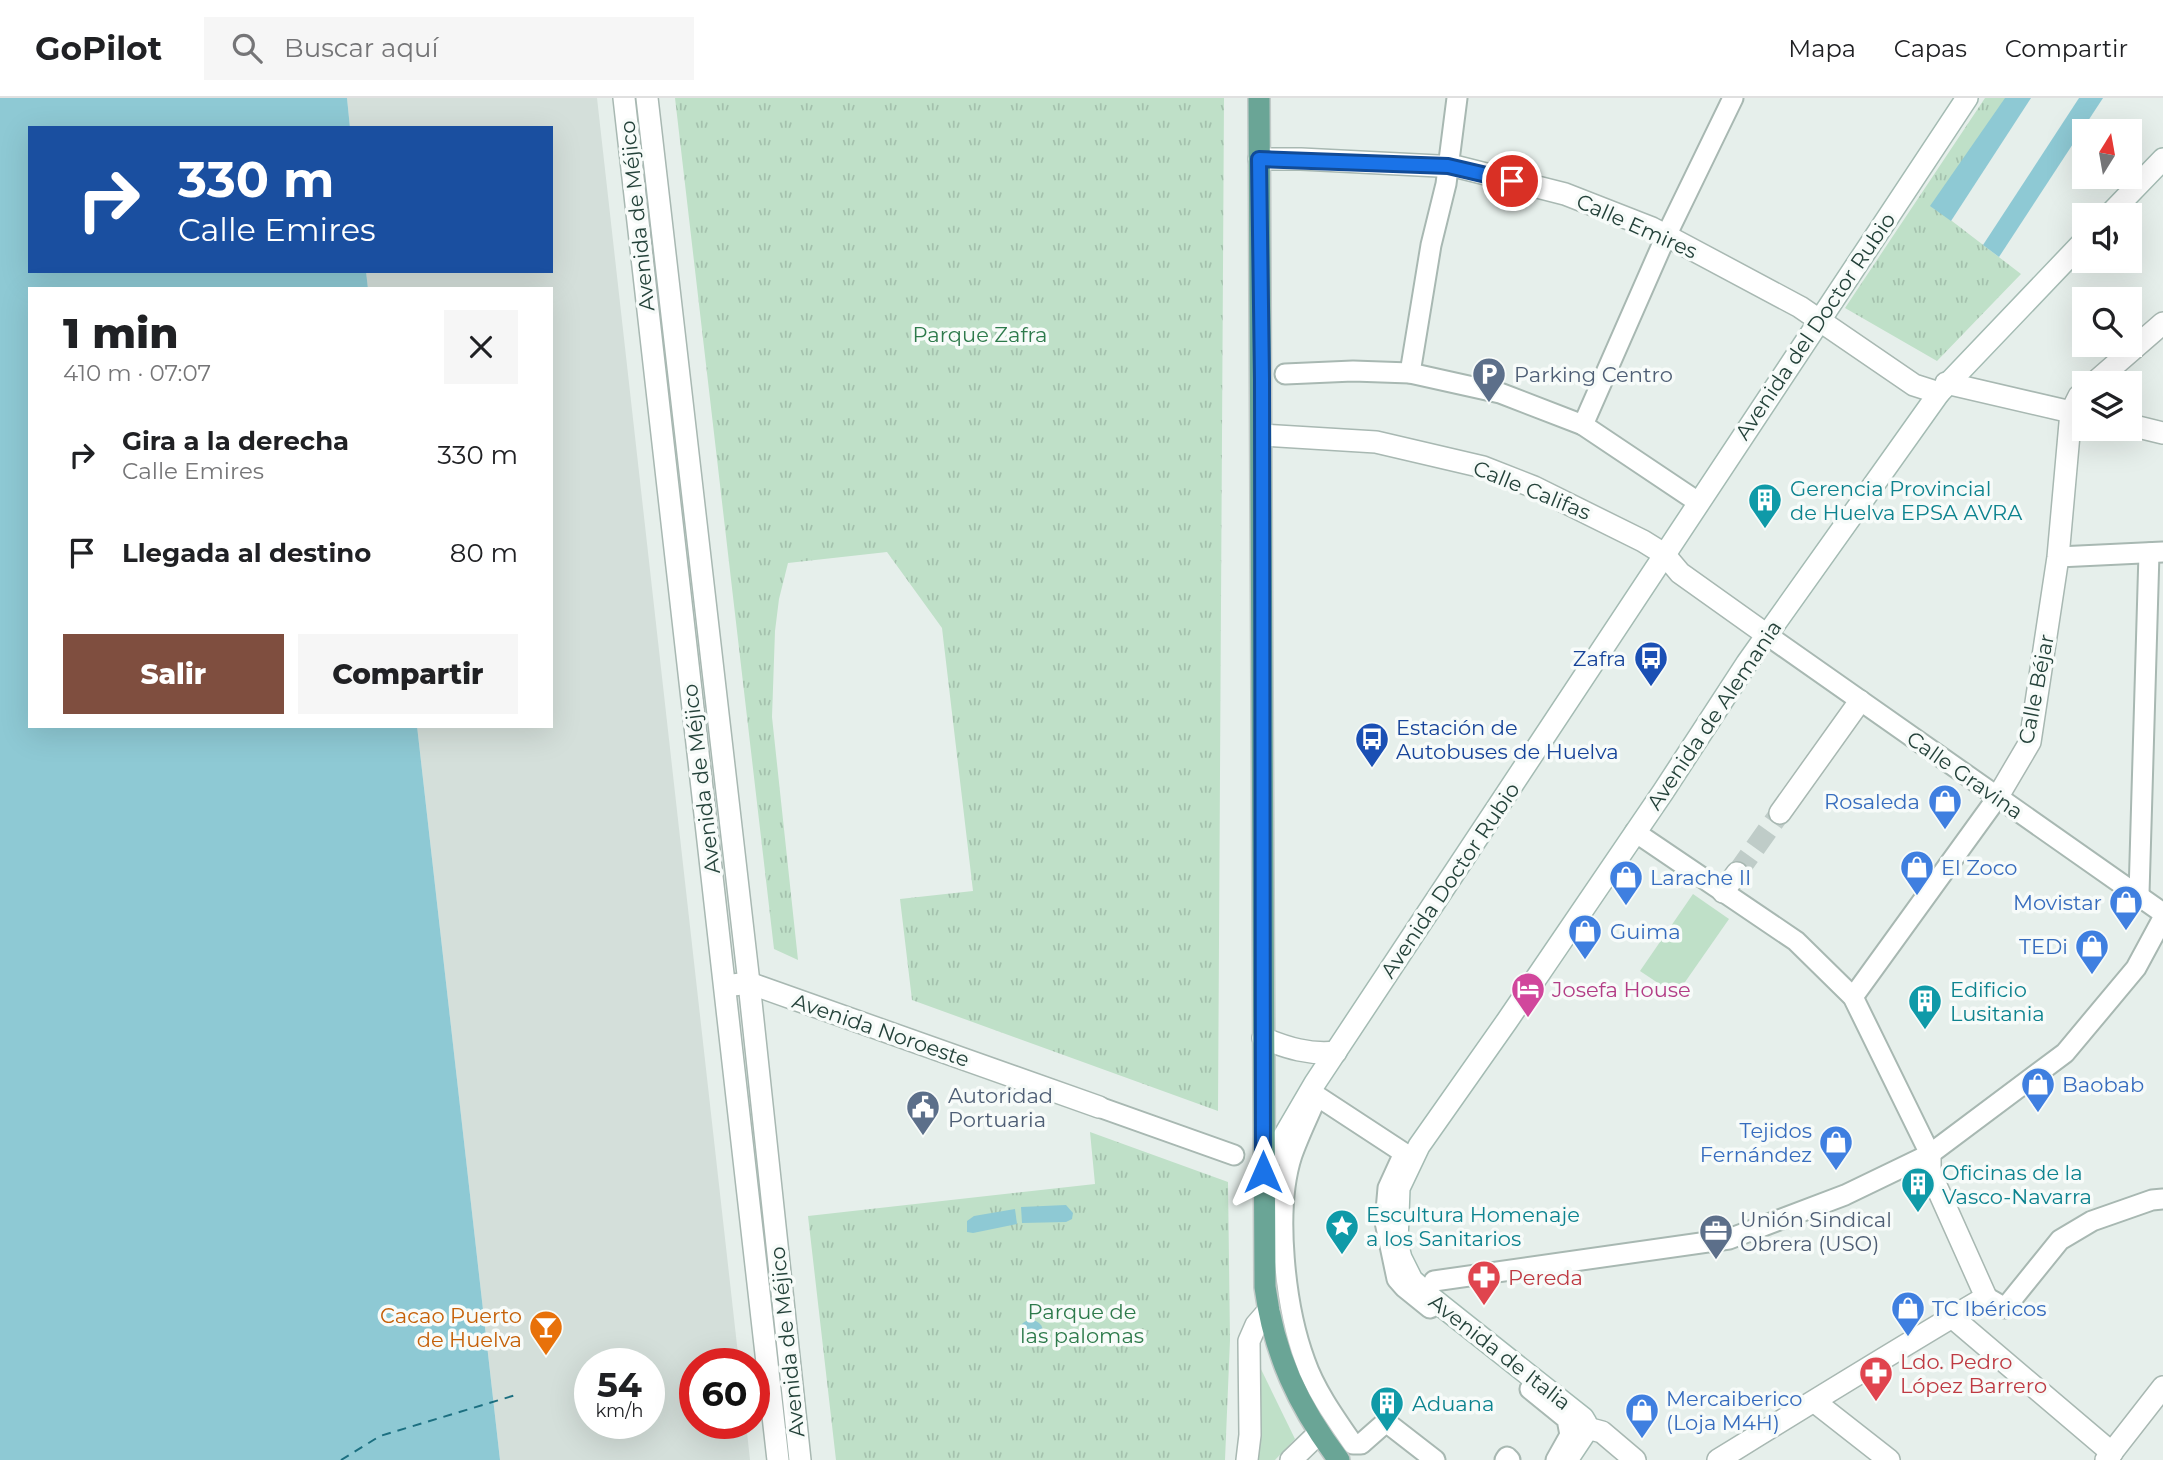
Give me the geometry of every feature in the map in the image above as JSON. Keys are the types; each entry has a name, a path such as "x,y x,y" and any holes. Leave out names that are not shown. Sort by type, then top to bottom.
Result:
{"main road":[{"path":"1259,98 1265,1287 1285,1370 1298,1399 1339,1460"}],"street":[{"name":"Avenida de Méjico","path":"624,98 778,1460"},
{"name":"Avenida de Méjico","path":"647,98 749,983 800,1460"},
{"path":"1410,373 1431,245 1448,166 1457,98"},
{"path":"1583,425 1666,236 1733,98"},
{"name":"Avenida del Doctor Rubio","path":"1664,554 1967,98"},
{"name":"Calle Emires","path":"1259,159 1448,166 1565,194 1666,236 1800,307 1914,385 2072,413"},
{"path":"2121,203 2163,159"},
{"name":"Avenida de Alemania","path":"1396,1222 1399,1188 1419,1146 1507,1021 1768,635 1943,388 2072,254"},
{"path":"2108,371 2163,323"},
{"path":"1285,374 1353,371 1410,373 1500,393 1583,425 1698,502"},
{"path":"2142,428 2163,433"},
{"name":"Calle Califas","path":"1262,435 1376,442 1483,467 1534,487 1612,524 1664,554 1680,573 1768,635"},
{"name":"Calle Béjar","path":"1853,997 1997,798 2030,743 2074,441"},
{"path":"2058,556 2156,552 2139,894"},
{"name":"Avenida Doctor Rubio","path":"1263,1172 1336,1052 1664,554"},
{"name":"Calle Gravina","path":"1768,635 1997,798 2139,894 2163,916"},
{"path":"1780,813 1860,701"},
{"path":"1635,832 1796,941 1853,997 1930,1154 1930,1172 1986,1297 2005,1308 2060,1240 2092,1221 2152,1200 2163,1199"},
{"path":"1723,892 1737,873"},
{"path":"1434,1281 1729,1239 1844,1195 1930,1154 2065,1053 2136,968 2163,916"},
{"name":"Avenida Noroeste","path":"725,986 749,983 1234,1155"},
{"path":"1263,1038 1304,1052 1336,1052"},
{"path":"1435,1460 1386,1422 1361,1444 1353,1444 1332,1413 1305,1362 1287,1283 1283,1200 1292,1156 1317,1096 1404,1153 1388,1188 1385,1222 1397,1279 1567,1419 1570,1435 1556,1460"},
{"name":"Avenida de Italia","path":"1396,1222 1396,1243 1412,1280 1579,1415 1587,1428 1602,1432 1636,1460"},
{"path":"1718,1460 1815,1402 1873,1363 1986,1297"},
{"path":"1247,1460 1250,1435 1249,1341 1256,1325 1269,1310"},
{"path":"1952,1317 2113,1458 2163,1387"},
{"path":"1815,1402 1889,1460"},
{"path":"1567,1460 1587,1428"},
{"path":"1291,1460 1319,1433"}],"shaded area":[{"path":"347,98 597,98 737,1348 679,1348 679,1439 748,1439 750,1460 500,1460 417,728 553,728 553,287 368,287 366,273 553,273 553,126 350,126"}],"green space":[{"name":"Parque Zafra","path":"675,98 1224,98 1218,1111 912,1000 900,899 973,891 942,628 887,552 788,563 775,631 772,717 798,960 774,949"},
{"path":"1985,98 2008,98 1935,208 2021,274 1937,361 1845,308"},
{"path":"1693,894 1729,919 1676,995 1640,971"},
{"name":"Parque de las palomas","path":"1090,1132 1228,1182 1230,1340 1225,1460 836,1460 808,1216 1095,1184"},
{"path":"1258,1363 1295,1439 1275,1460 1254,1460"}],"water":[{"path":"0,98 347,98 350,126 28,126 28,273 366,273 368,287 28,287 28,728 417,728 500,1460 0,1460"},
{"path":"2005,98 2031,98 1951,221 1930,206"},
{"path":"2079,98 2103,98 2089,119 2072,119 2072,145 1999,257 1983,245"},
{"path":"1066,1205 1073,1213 1072,1219 1066,1222 1022,1223 1021,1207"},
{"path":"1015,1209 1017,1224 967,1232 967,1221 974,1216"},
{"path":"1031,1320 1040,1323 1043,1332 1040,1341 1031,1344 1022,1341 1019,1332 1022,1323"}],"ferry route":[{"path":"341,1460 380,1436 519,1394"}],"tunnel":[{"path":"1737,873 1780,813"}],"place":[{"name":"Parking Centro","path":"1489,404"},
{"name":"Gerencia Provincial de Huelva EPSA AVRA","path":"1765,530"},
{"name":"Zafra","path":"1651,688"},
{"name":"Estación de Autobuses de Huelva","path":"1372,769"},
{"name":"Rosaleda","path":"1945,831"},
{"name":"El Zoco","path":"1917,897"},
{"name":"Larache II","path":"1626,907"},
{"name":"Movistar","path":"2126,932"},
{"name":"Guima","path":"1585,961"},
{"name":"TEDi","path":"2092,976"},
{"name":"Josefa House","path":"1528,1019"},
{"name":"Edificio Lusitania","path":"1925,1031"},
{"name":"Baobab","path":"2038,1114"},
{"name":"Autoridad Portuaria","path":"923,1137"},
{"name":"Tejidos Fernández","path":"1836,1172"},
{"name":"Oficinas de la Vasco-Navarra","path":"1918,1214"},
{"name":"Escultura Homenaje a los Sanitarios","path":"1342,1256"},
{"name":"Unión Sindical Obrera (USO)","path":"1716,1261"},
{"name":"Pereda","path":"1484,1307"},
{"name":"TC Ibéricos","path":"1908,1338"},
{"name":"Cacao Puerto de Huelva","path":"546,1357"},
{"name":"Ldo. Pedro López Barrero","path":"1876,1403"},
{"name":"Aduana","path":"1387,1433"},
{"name":"Mercaiberico (Loja M4H)","path":"1642,1440"}],"route":[{"path":"1263,1172 1262,379 1259,159 1448,166 1512,181"}]}
